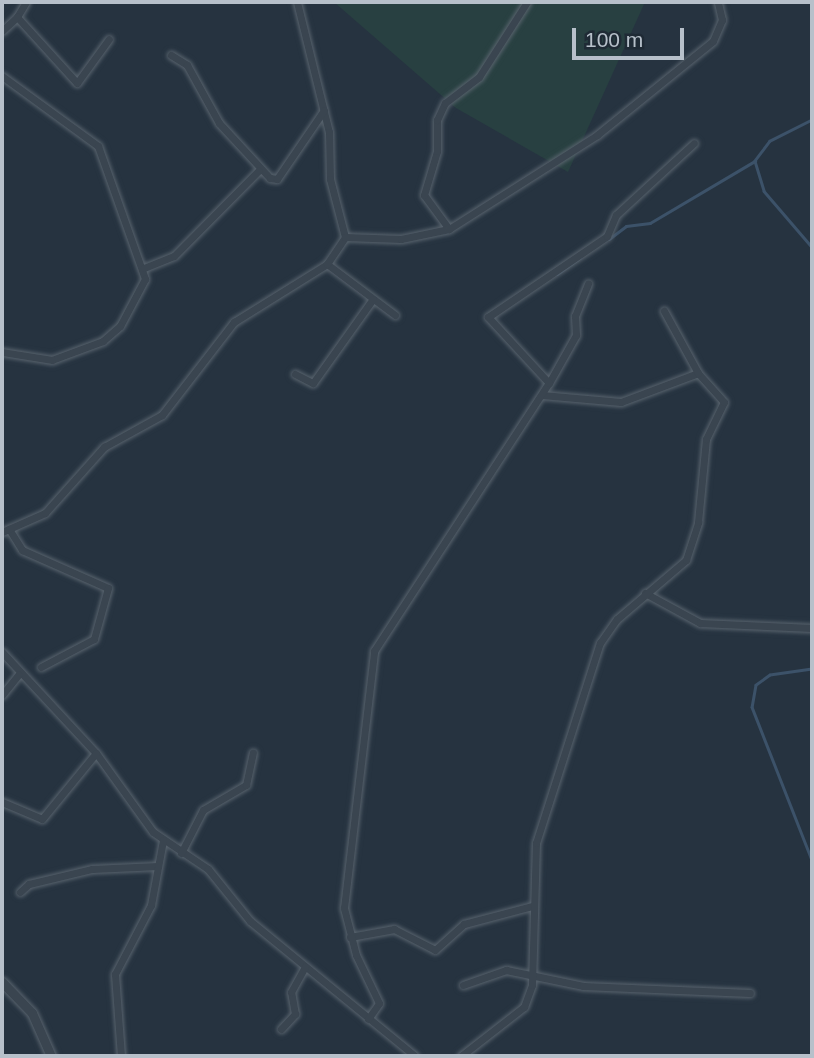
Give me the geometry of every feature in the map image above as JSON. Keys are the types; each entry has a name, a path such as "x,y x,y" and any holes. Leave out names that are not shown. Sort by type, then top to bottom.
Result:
{"street":[{"path":"2,31 17,17 26,2"},
{"path":"41,667 93,639 108,588 22,550 5,531 53,507 104,447 171,407 234,322 327,264 345,237 330,179 324,110 298,2"},
{"path":"449,229 424,195 437,151 438,120 445,103 479,76 527,2"},
{"path":"345,237 401,239 449,229 640,103 713,41 722,20 718,2"},
{"path":"17,17 77,83 108,39"},
{"path":"171,55 187,65 219,123 258,172 277,179 324,110"},
{"path":"2,76 99,146 144,268 145,279 120,327 103,341 52,360 2,352"},
{"path":"549,383 488,317 607,236 616,215 694,144"},
{"path":"144,268 174,256 258,172"},
{"path":"327,264 395,315"},
{"path":"368,1019 379,1003 350,937 346,852 379,638 542,395 576,335 575,316 587,283"},
{"path":"295,374 313,383 373,299"},
{"path":"461,1056 524,1007 535,973 532,906 536,843 600,643 645,593 686,560 698,522 706,439 724,402 698,373 664,312"},
{"path":"542,395 621,402 698,373"},
{"path":"645,593 700,623 812,628"},
{"path":"2,652 18,675 96,753 163,840 208,869 250,921 415,1056"},
{"path":"2,695 18,675"},
{"path":"2,802 42,819 96,753"},
{"path":"181,853 203,810 246,785 253,753"},
{"path":"121,1056 115,974 151,905 163,840"},
{"path":"20,892 29,884 92,869 158,866"},
{"path":"350,937 394,929 435,950 464,924 532,906"},
{"path":"281,1029 295,1014 291,992 305,967"},
{"path":"463,985 506,970 535,973 583,986 750,993"},
{"path":"2,982 32,1013 51,1056"}],"green space":[{"path":"334,2 645,2 568,172 456,108"}],"waterway":[{"path":"812,120 770,141 755,161 764,191 812,247"},
{"path":"609,239 626,226 650,223 755,161"},
{"path":"557,274 580,258"},
{"path":"812,669 770,675 756,685 752,707 812,860"}]}
